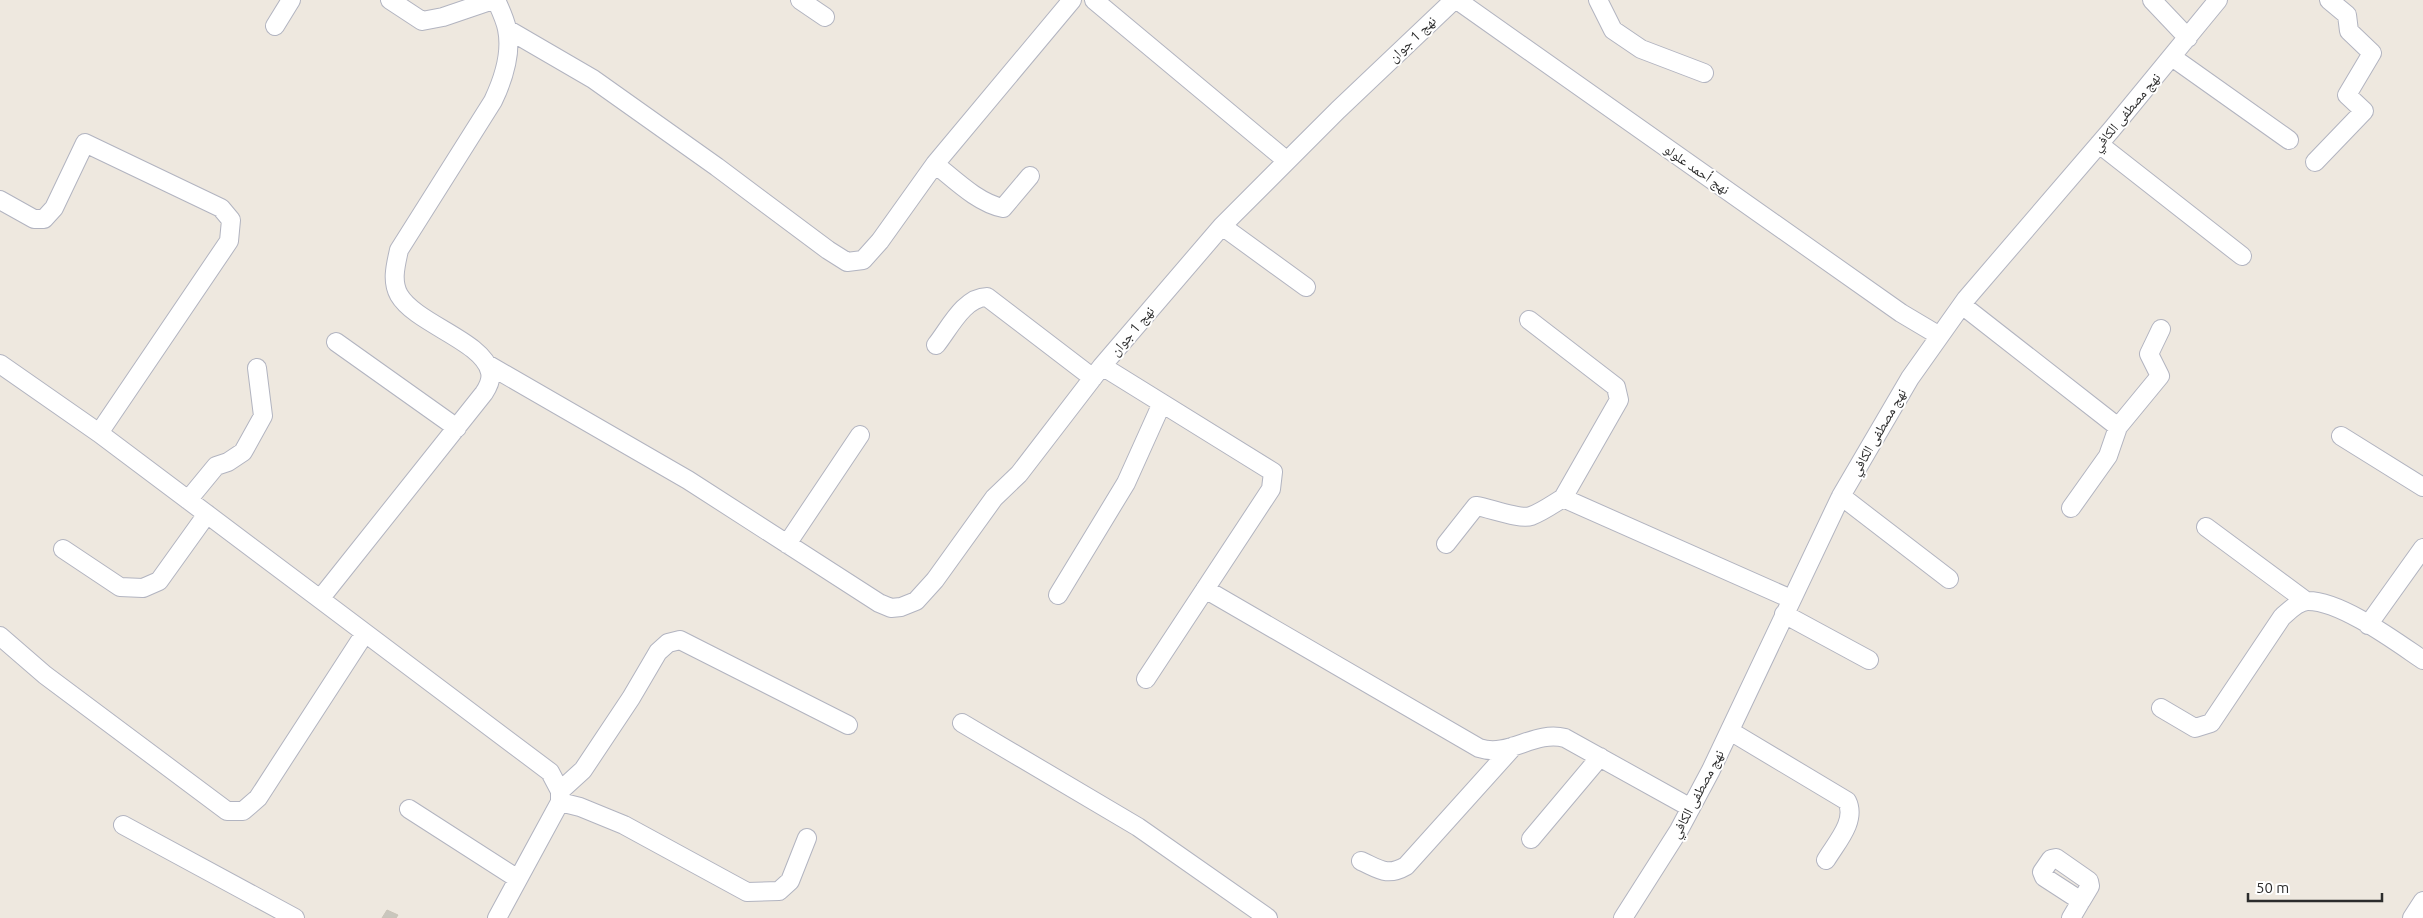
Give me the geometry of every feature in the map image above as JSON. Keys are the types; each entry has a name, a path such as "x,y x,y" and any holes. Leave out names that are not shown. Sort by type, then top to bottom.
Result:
{"street":[{"path":"275,26 291,0"},
{"path":"390,0 422,21 443,17 494,0 507,29 508,44 502,82 493,101 399,250 394,275 399,295 409,307 475,351 487,364 688,480 879,603 891,608 901,607 916,601 935,580 994,498 1019,474 1097,372 987,297 977,297 969,304 936,345"},
{"path":"800,0 825,17"},
{"path":"507,29 593,79 847,262 863,260 880,240 935,164 1072,0"},
{"path":"1094,0 1287,160"},
{"path":"1598,0 1613,30 1641,49 1704,72"},
{"path":"2152,0 2188,38"},
{"name":"نهج مصطفى الكافي","path":"1623,918 1691,808 1730,731 1841,496 1910,378 1938,335 1962,305 2218,0"},
{"path":"2315,162 2364,111 2348,95 2372,53 2349,31 2347,15 2328,0"},
{"name":"نهج 1 جوان","path":"1146,680 1271,489 1273,472 1162,403 1097,372 1222,226 1448,2"},
{"name":"نهج أحمد علولو","path":"1448,2 1893,307 1938,335"},
{"path":"2172,57 2289,140"},
{"path":"0,200 34,219 44,219 54,208 84,142 221,208 231,220 230,241 99,433"},
{"path":"2099,144 2242,256"},
{"path":"935,164 994,206 1003,208 1030,176"},
{"path":"1222,226 1306,288"},
{"path":"1962,305 2118,427"},
{"path":"1446,544 1476,506 1496,509 1520,518 1531,516 1563,498 1619,400 1616,387 1529,320"},
{"path":"2071,508 2108,456 2118,427 2160,376 2150,354 2161,329"},
{"path":"336,342 457,428"},
{"path":"0,364 99,433 550,772 560,797 624,825 747,892 779,891 790,881 807,838"},
{"path":"320,599 457,428 490,383 491,373 487,364"},
{"path":"188,500 216,466 228,462 243,452 263,416 257,368"},
{"path":"1058,595 1126,483 1162,403"},
{"path":"787,544 860,435"},
{"path":"2341,436 2423,487"},
{"path":"1841,496 1949,579"},
{"path":"1563,498 1788,606 1869,660"},
{"path":"63,549 120,587 143,588 159,581 206,514"},
{"path":"2206,527 2306,600 2325,603 2347,612 2423,660"},
{"path":"2368,625 2423,548"},
{"path":"1205,589 1478,748 1489,751 1501,751 1553,734 1565,738 1691,808"},
{"path":"2161,708 2195,728 2211,723 2282,616 2306,600"},
{"path":"0,636 45,675 227,811 243,811 258,798 364,633"},
{"path":"497,918 560,797 584,770 631,698 658,652 668,643 680,640 848,725"},
{"path":"962,723 1138,827 1268,918"},
{"path":"1730,731 1847,801 1851,809 1850,819 1826,860"},
{"path":"1361,860 1388,873 1397,872 1406,866 1514,746"},
{"path":"1531,839 1600,758"},
{"path":"409,809 518,879"},
{"path":"123,825 295,918"},
{"path":"2071,918 2081,901"},
{"path":"2412,918 2423,901"}],"building":[{"path":"387,910 398,915 396,918 382,918"}]}
